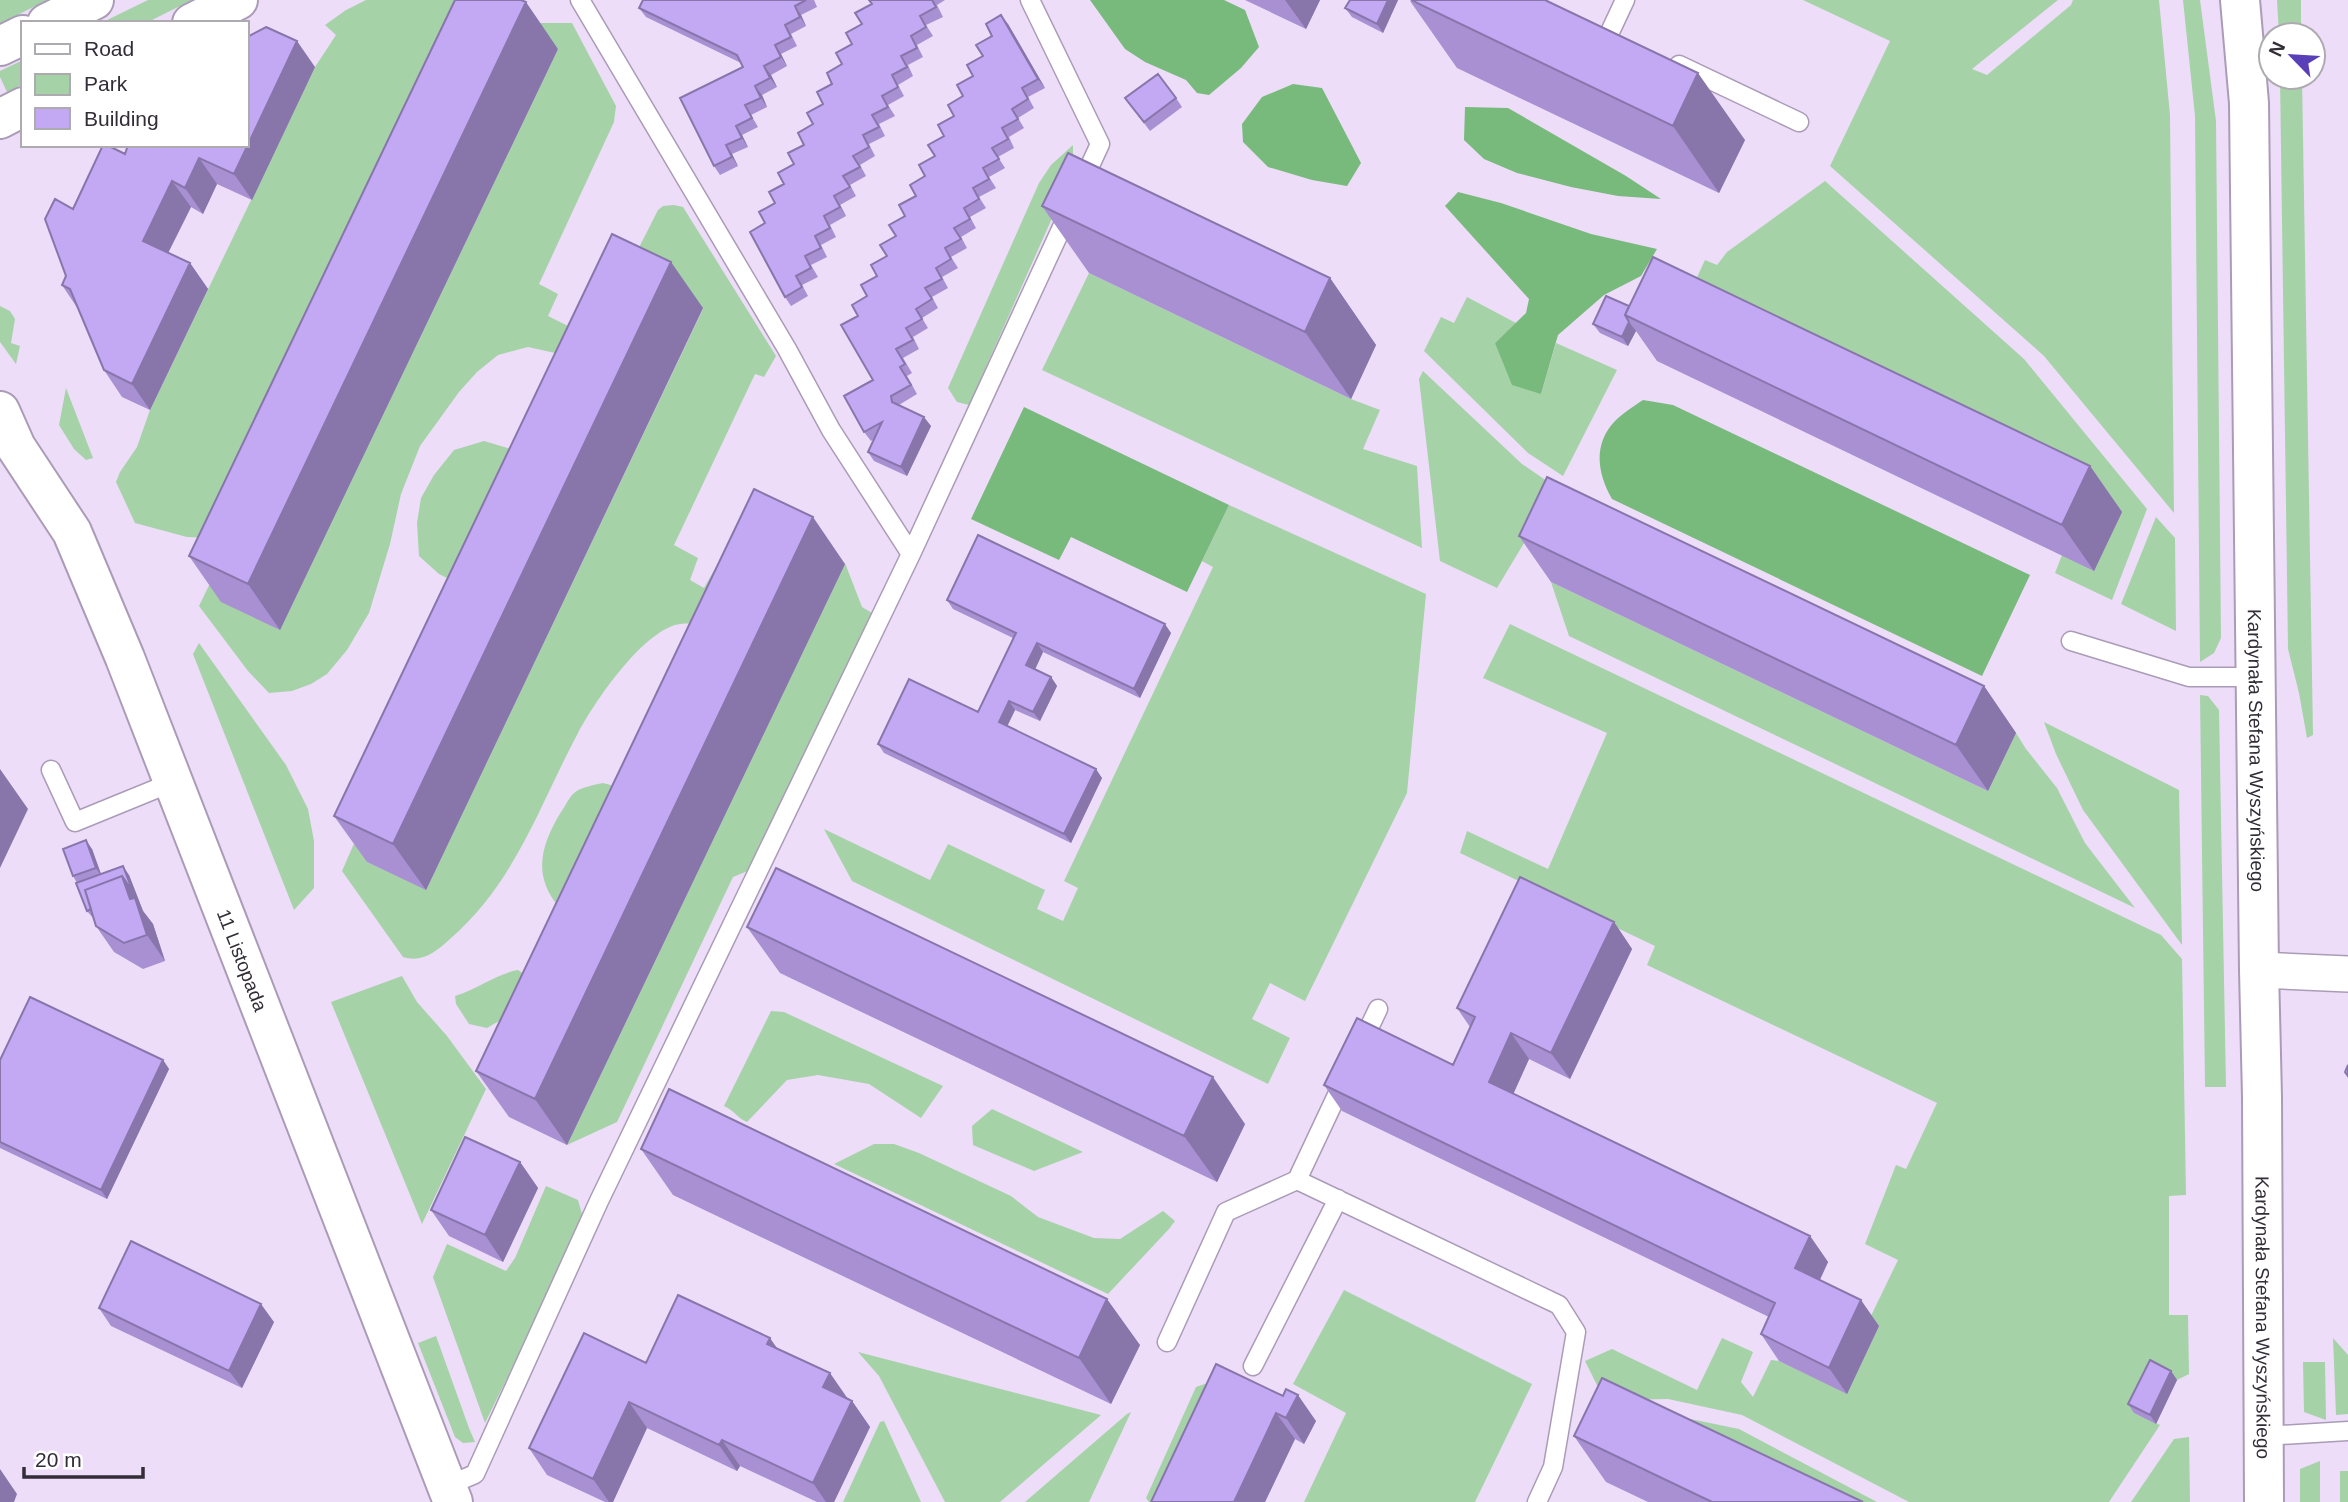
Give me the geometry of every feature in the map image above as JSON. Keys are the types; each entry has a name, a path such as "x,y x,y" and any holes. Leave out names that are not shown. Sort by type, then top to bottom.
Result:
{"main road":[{"path":"51,21 94,0"},
{"path":"196,21 238,0"},
{"name":"Kardynała Stefana Wyszyńskiego","path":"2240,0 2249,103 2262,1097 2264,1502"},
{"path":"0,46 21,36"},
{"path":"0,118 21,108"},
{"name":"11 Listopada","path":"0,411 8,440 72,532 125,658 250,975 348,1234 458,1487"}],"street":[{"path":"2259,970 2348,974"}],"lane":[{"path":"580,0 787,349 831,430 911,554"},
{"path":"458,1487 911,554 1100,144 1030,0"},
{"path":"1610,32 1625,0"},
{"path":"1660,56 1799,122"},
{"path":"2071,641 2189,677 2255,677"},
{"path":"51,770 75,822 173,782"},
{"path":"1167,1342 1226,1212 1297,1180 1378,1009"},
{"path":"1297,1180 1559,1305 1576,1332 1553,1467 1537,1502"},
{"path":"1253,1366 1338,1199"},
{"path":"2263,1436 2348,1431"}],"green space":[{"path":"0,0 47,0 0,24"},
{"path":"148,0 192,0 150,21 105,21"},
{"path":"366,0 470,0 215,538 187,537 135,523 116,482 120,472 137,447 150,410 315,67 336,35 325,25"},
{"path":"1090,0 1224,0 1245,10 1259,47 1241,68 1209,95 1197,93 1186,80 1145,62 1125,49"},
{"path":"1803,0 2058,0 1972,69 1987,75 2071,5 2073,0 2159,0 2170,115 2174,513 2044,356 1830,166 1890,41"},
{"path":"2183,0 2200,0 2216,121 2221,638 2214,653 2200,662 2195,116"},
{"path":"2277,0 2301,0 2301,21 2278,21"},
{"path":"537,23 572,23 616,106 614,122 539,284 558,294 548,316 584,334 573,357 528,347 498,355 477,372 459,392 420,446 401,494 390,544 369,613 347,650 327,674 311,684 292,691 269,693 248,671 199,606 217,569 280,629 558,49"},
{"path":"21,61 21,85 7,92 0,71"},
{"path":"1293,84 1322,88 1361,163 1347,186 1312,180 1268,167 1243,142 1242,124 1262,97"},
{"path":"2280,91 2302,91 2313,735 2307,738 2288,649"},
{"path":"1465,107 1508,108 1661,199 1618,196 1571,187 1517,173 1484,159 1464,140"},
{"path":"1073,145 1073,163 1065,189 969,405 957,402 948,388 1039,183 1051,165"},
{"path":"1825,181 2024,359 2147,509 2112,600 2055,573 2062,555 1685,303 1705,260 1717,265 1727,252"},
{"path":"1458,192 1501,203 1591,234 1657,249 1641,276 1604,295 1558,335 1541,394 1512,385 1495,343 1526,313 1529,299 1445,206"},
{"path":"663,206 683,207 776,356 764,377 755,374 674,545 698,558 690,580 704,588 716,567 727,572 709,623 672,626 659,633 632,657 606,688 578,733 524,842 492,893 473,917 439,948 416,959 403,957 342,871 363,823 367,862 426,889 703,309 614,297 658,210"},
{"path":"1089,273 1351,399 1380,410 1363,449 1417,466 1422,548 1042,370"},
{"path":"1467,297 1516,323 1495,343 1541,394 1556,343 1617,370 1563,476 1528,453 1424,351 1441,317 1454,323"},
{"path":"0,306 10,311 15,319 11,343 20,346 16,364 0,342"},
{"path":"1423,371 1522,464 1557,488 1497,588 1440,561 1419,379"},
{"path":"66,388 93,458 86,460 74,449 59,425"},
{"path":"1643,400 1673,405 2030,575 1982,676 1612,499 1601,469 1600,449 1603,439 1615,421"},
{"path":"1024,407 1229,505 1187,592 1071,537 1059,560 971,519"},
{"path":"484,441 527,454 463,586 439,574 419,556 417,523 421,498 434,475 454,450"},
{"path":"1229,505 1426,594 1407,793 1305,1001 1270,983 1252,1019 1290,1038 1268,1084 852,881 824,829 930,880 948,844 1045,890 1037,909 1063,921 1078,888 1064,881 1213,567 1202,561"},
{"path":"2156,517 2175,538 2176,631 2121,604"},
{"path":"845,563 862,607 872,613 750,870 733,877 617,1122 567,1145"},
{"path":"1551,582 1988,791 2016,733 2057,788 2085,843 2135,908 1569,636"},
{"path":"1510,624 2161,935 2182,959 2186,1195 2169,1196 2169,1315 2188,1315 2189,1374 2134,1413 2160,1425 2109,1502 1909,1502 1742,1415 1668,1399 1614,1400 1597,1385 1585,1361 1612,1349 1697,1390 1722,1338 1753,1352 1741,1382 1753,1397 1771,1360 1779,1361 1847,1393 1879,1326 1869,1320 1898,1260 1865,1244 1896,1165 1906,1169 1937,1103 1647,965 1655,946 1460,853 1467,831 1548,869 1607,733 1483,678"},
{"path":"199,643 286,765 308,809 314,841 314,888 294,910 193,654"},
{"path":"2200,695 2208,696 2219,710 2226,1087 2205,1087"},
{"path":"2044,722 2179,790 2182,945 2083,810"},
{"path":"603,783 629,790 559,907 545,883 542,872 548,836 573,794 583,788"},
{"path":"518,970 525,975 504,1018 487,1028 469,1024 456,1004 455,996"},
{"path":"402,976 417,1002 447,1036 486,1089 422,1224 331,1002"},
{"path":"771,1011 784,1012 943,1086 921,1118 869,1084 818,1075 787,1080 747,1122 724,1106"},
{"path":"992,1109 1083,1152 1034,1171 973,1145 972,1126"},
{"path":"874,1144 894,1144 919,1153 1011,1196 1038,1217 1094,1238 1120,1239 1163,1211 1175,1221 1108,1294 834,1164"},
{"path":"546,1186 578,1200 584,1221 485,1423 433,1277 447,1244 506,1271 515,1258"},
{"path":"1344,1290 1532,1384 1475,1502 1304,1502 1346,1413 1293,1384"},
{"path":"436,1336 475,1442 463,1443 455,1437 418,1343"},
{"path":"2333,1338 2348,1355 2348,1414 2336,1415"},
{"path":"858,1352 1101,1415 1000,1502 945,1502 879,1376"},
{"path":"2303,1362 2325,1362 2326,1420 2304,1412"},
{"path":"1222,1378 1182,1502 1149,1502 1146,1498 1196,1387"},
{"path":"1131,1412 1089,1502 1025,1502 1127,1414"},
{"path":"1671,1415 1739,1429 1877,1502 1799,1502"},
{"path":"884,1421 921,1502 843,1502 880,1422"},
{"path":"2189,1437 2190,1502 2131,1502 2174,1439"},
{"path":"2320,1461 2320,1502 2300,1502 2300,1469"},
{"path":"2340,1471 2348,1471 2348,1502 2340,1502"}],"building":[{"path":"455,0 526,2 248,584 189,556"},
{"path":"643,0 806,0 795,6 800,17 785,25 791,37 775,45 781,57 764,66 770,78 755,86 761,98 745,105 752,118 736,126 742,138 726,145 732,157 714,166 680,98 743,67 737,55 639,8"},
{"path":"869,0 932,0 936,7 920,16 926,27 911,36 917,48 901,56 907,67 892,75 898,87 882,96 888,107 872,115 879,127 863,135 869,147 853,156 860,167 843,176 850,187 834,196 840,207 824,216 830,228 815,236 821,248 805,256 811,268 796,276 802,287 785,297 750,232 765,223 759,212 775,203 769,192 784,184 778,173 794,164 788,153 804,145 798,133 813,124 807,113 823,104 817,92 832,84 827,73 842,64 836,53 852,44 846,33 862,24 855,13 872,4"},
{"path":"1350,0 1388,0 1377,24 1345,8"},
{"path":"1411,0 1545,0 1698,73 1673,126"},
{"path":"1001,15 1038,79 1022,88 1028,99 1012,109 1018,119 1002,128 1008,139 992,148 999,159 983,168 989,179 973,188 979,199 964,208 970,219 954,228 961,239 945,248 951,259 936,268 942,279 925,288 932,299 916,309 922,319 906,328 913,340 896,349 905,364 900,367 911,385 891,396 892,402 924,417 901,467 868,452 882,422 864,432 844,396 873,380 841,325 858,316 852,305 867,296 861,285 877,276 871,265 887,256 880,245 896,236 889,225 905,216 899,205 916,196 910,185 925,176 919,165 935,156 928,145 944,136 938,125 954,116 948,105 963,96 957,85 973,76 967,65 983,56 976,45 992,36 986,24"},
{"path":"266,27 297,41 248,144 248,36"},
{"path":"1158,74 1176,98 1144,122 1125,98"},
{"path":"102,147 111,147 125,154 127,147 247,147 234,174 199,158 185,188 172,181 143,241 190,263 132,384 104,370 70,289 62,285 66,276 45,219 55,199 73,209"},
{"path":"1068,153 1330,278 1305,332 1042,206"},
{"path":"612,234 671,262 393,844 334,816"},
{"path":"1653,257 2090,466 2062,525 1625,315"},
{"path":"1606,296 1629,306 1625,315 1629,322 1622,337 1593,324"},
{"path":"1547,477 1984,686 1956,745 1519,536"},
{"path":"754,489 813,517 535,1099 476,1071"},
{"path":"978,535 1165,624 1134,689 1037,643 1026,665 1051,677 1033,712 1009,701 999,722 1096,769 1064,834 878,744 909,679 978,712 1016,633 947,600"},
{"path":"86,840 96,868 73,876 63,849"},
{"path":"123,866 133,892 122,876 85,890 91,909 87,911 76,883"},
{"path":"776,868 1213,1077 1184,1136 747,927"},
{"path":"122,876 130,899 135,898 147,935 124,943 96,926 85,890"},
{"path":"1520,877 1614,922 1551,1053 1511,1033 1489,1082 1810,1236 1795,1268 1861,1300 1829,1368 1761,1334 1775,1303 1324,1085 1357,1018 1453,1065 1475,1017 1457,1008"},
{"path":"30,997 163,1060 101,1190 0,1142 0,1060"},
{"path":"669,1089 1107,1299 1079,1358 641,1149"},
{"path":"465,1137 520,1162 485,1235 431,1210"},
{"path":"131,1241 261,1304 229,1371 99,1308"},
{"path":"678,1295 770,1338 767,1344 830,1373 823,1387 852,1401 813,1483 722,1440 719,1445 629,1402 593,1479 529,1448 584,1333 646,1363"},
{"path":"2150,1360 2171,1371 2150,1415 2128,1404"},
{"path":"1216,1364 1283,1396 1286,1389 1298,1395 1286,1418 1276,1413 1234,1502 1151,1502"},
{"path":"1602,1378 1863,1502 1712,1502 1574,1436"}]}
